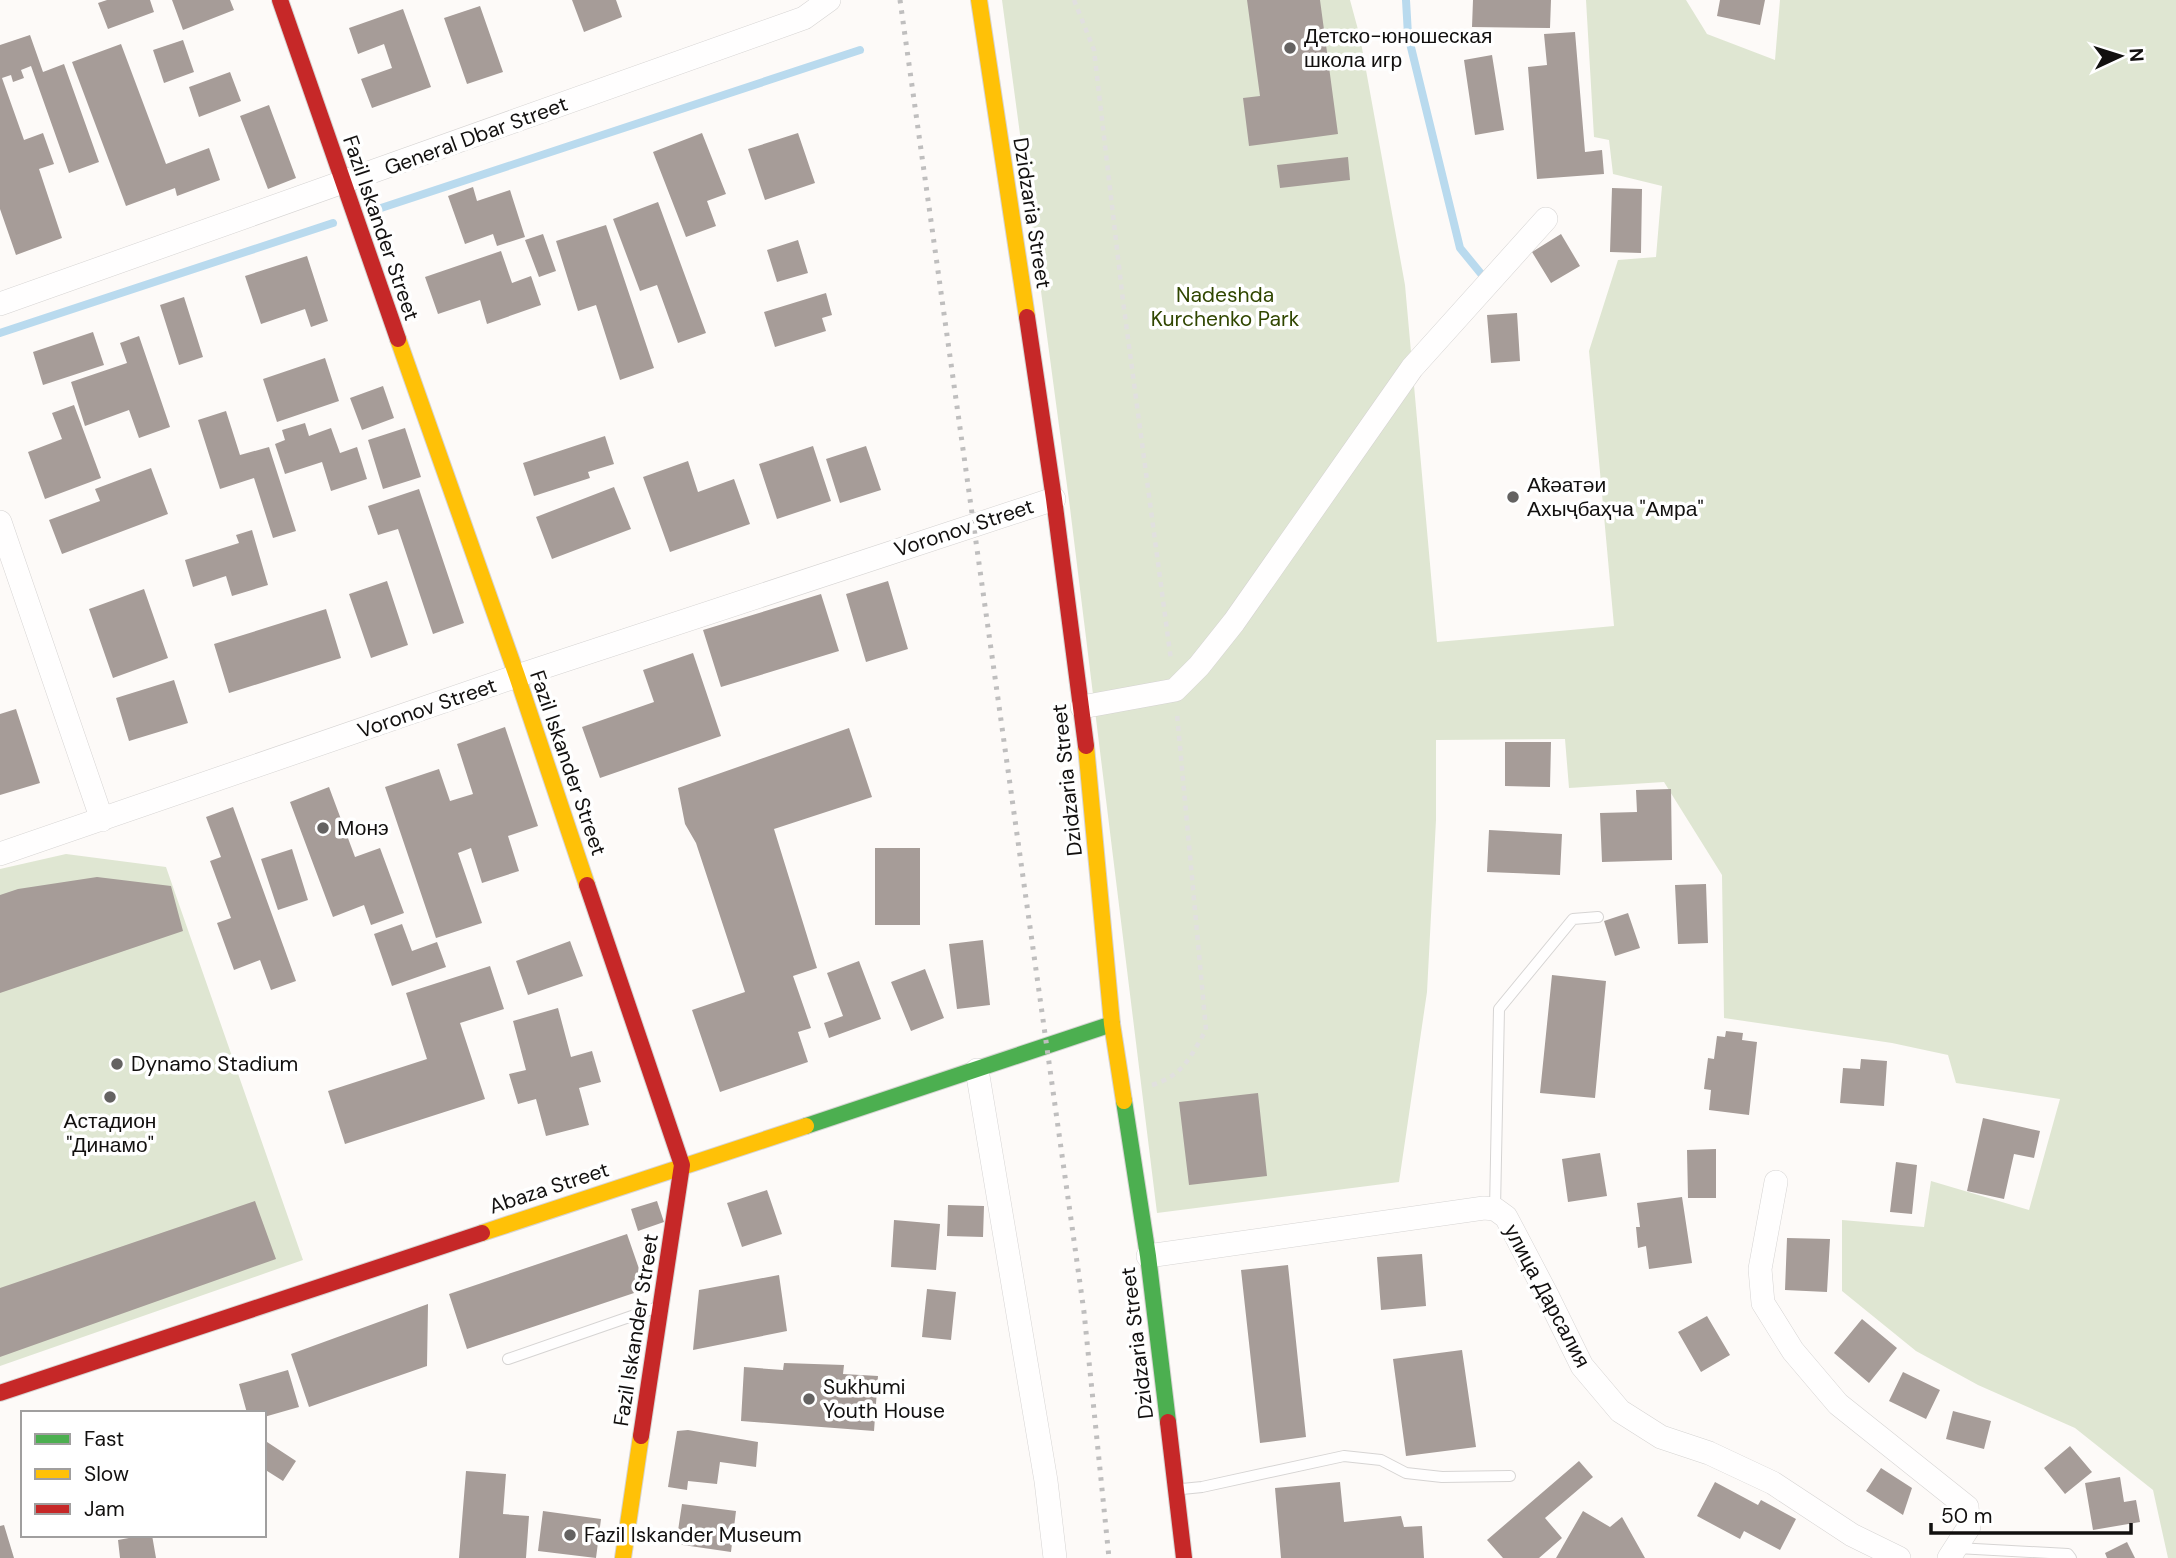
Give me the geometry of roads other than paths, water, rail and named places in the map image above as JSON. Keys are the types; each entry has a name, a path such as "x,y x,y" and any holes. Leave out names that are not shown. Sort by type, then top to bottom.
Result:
{"main road":[{"name":"Fazil Iskander Street","path":"280,0 342,184 517,676 682,1166 623,1558"},
{"name":"Dzidzaria Street","path":"979,0 1054,499 1082,707 1112,1024 1148,1256 1184,1558"},
{"name":"Abaza Street","path":"0,1393 1112,1024"}],"street":[{"name":"General Dbar Street","path":"0,304 804,18 829,0"},
{"path":"1082,707 1175,690 1199,666 1234,622 1412,368 1546,219"},
{"name":"Voronov Street","path":"0,854 517,676 1054,499"},
{"path":"0,522 102,820"},
{"path":"977,1070 1045,1481 1055,1558"},
{"path":"1776,1182 1760,1269 1763,1303 1793,1351 1838,1404 1967,1507 1969,1527 1953,1553"},
{"name":"улица Дарсалия","path":"1148,1256 1484,1208 1495,1209 1506,1217 1581,1366 1620,1411 1661,1437 1709,1453 1773,1483 1852,1535 1899,1558"}],"lane":[{"path":"1495,1209 1499,1009 1573,919 1598,917"},
{"path":"509,1359 661,1306"},
{"path":"1176,1490 1202,1487 1344,1456 1381,1460 1406,1473 1442,1478 1510,1476"},
{"path":"1953,1553 2068,1554 2071,1558"}],"waterway":[{"path":"1406,0 1408,35 1460,248 1487,281"},
{"path":"375,210 860,50"},
{"path":"0,333 333,223"}],"railway":[{"path":"900,0 1084,1312 1109,1558"}],"place":[{"name":"Детско-юношеская школа игр","path":"1290,48"},
{"name":"Аҟәатәи Ахыҷбаҳча \"Амра\"","path":"1513,497"},
{"name":"Монэ","path":"323,828"},
{"name":"Dynamo Stadium","path":"117,1064"},
{"name":"Астадион \"Динамо\"","path":"110,1097"},
{"name":"Sukhumi Youth House","path":"809,1399"},
{"name":"Fazil Iskander Museum","path":"570,1535"}],"park label":[{"name":"Nadeshda Kurchenko Park","path":"1225,307"}]}
